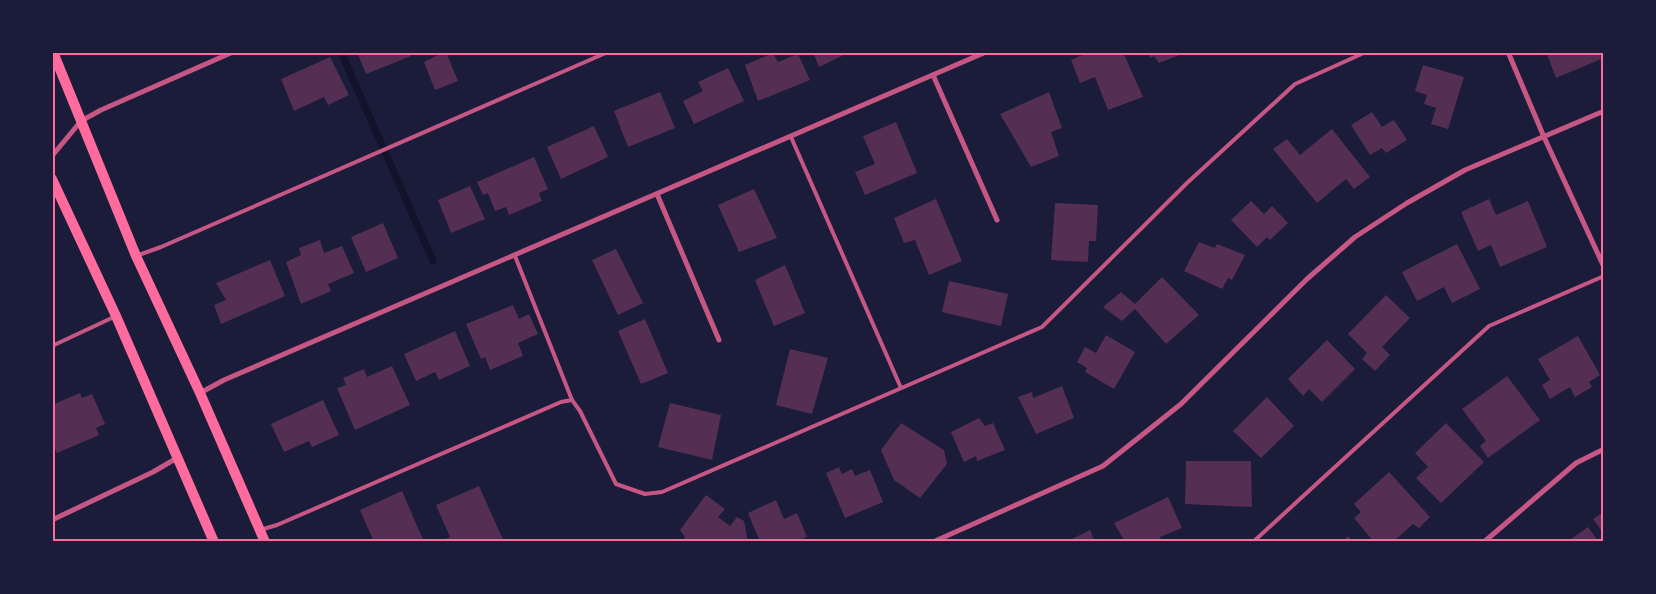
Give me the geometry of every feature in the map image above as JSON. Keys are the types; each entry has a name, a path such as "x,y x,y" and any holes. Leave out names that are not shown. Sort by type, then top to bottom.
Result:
{"main road":[{"path":"53,52 136,256 200,392 265,542"},
{"path":"52,179 116,316 214,542"}],"street":[{"path":"52,156 81,121 233,52"},
{"path":"200,392 986,52"},
{"path":"1508,52 1544,137 1604,267"},
{"path":"933,75 997,220"},
{"path":"933,542 1103,466 1181,404 1307,279 1355,237 1407,203 1465,170 1604,111"},
{"path":"657,194 719,340"},
{"path":"1484,542 1576,463 1604,449"},
{"path":"52,520 153,472 177,458"}],"lane":[{"path":"136,256 161,247 608,52"},
{"path":"515,256 572,400 580,412 616,484 645,494 662,492 1042,327 1187,183 1295,84 1366,52"},
{"path":"791,137 901,388"},
{"path":"1253,542 1489,326 1604,276"},
{"path":"52,346 116,316"},
{"path":"260,530 277,525 561,402 572,400"}],"building":[{"path":"357,52 410,52 411,56 366,74"},
{"path":"446,52 458,81 435,90 424,62"},
{"path":"813,52 850,52 819,67"},
{"path":"1089,52 1123,52 1143,97 1108,110 1095,77 1080,83 1071,60"},
{"path":"1148,52 1185,53 1159,63 1154,56 1150,58"},
{"path":"1546,52 1599,52 1601,59 1556,78"},
{"path":"773,53 778,62 798,54 810,80 758,101 745,65"},
{"path":"330,57 349,95 328,105 324,97 294,111 281,79"},
{"path":"1423,65 1464,77 1448,129 1431,124 1436,108 1424,104 1427,95 1415,91"},
{"path":"728,68 744,101 694,124 683,101 703,91 698,82"},
{"path":"660,92 675,128 628,147 614,111"},
{"path":"1049,92 1062,128 1051,132 1059,156 1031,167 1000,114"},
{"path":"1372,112 1382,127 1394,120 1407,140 1386,153 1382,148 1370,155 1351,125"},
{"path":"896,122 917,173 865,195 855,172 875,164 863,136"},
{"path":"594,126 608,157 561,179 547,147"},
{"path":"1332,129 1370,177 1354,189 1346,179 1317,203 1273,149 1287,139 1300,155"},
{"path":"534,157 548,189 539,193 542,201 509,215 506,207 495,211 488,193 483,195 477,182"},
{"path":"470,186 485,219 451,233 438,200"},
{"path":"754,189 777,238 739,252 718,205"},
{"path":"936,199 962,261 929,275 915,240 904,243 894,218"},
{"path":"1489,199 1496,215 1528,201 1547,247 1500,267 1491,245 1478,251 1461,212"},
{"path":"1251,201 1264,214 1272,206 1288,223 1270,240 1267,237 1257,247 1231,220"},
{"path":"1055,203 1098,205 1096,241 1089,241 1088,262 1051,260"},
{"path":"383,223 398,258 366,272 351,237"},
{"path":"320,240 324,253 342,246 354,273 328,284 331,291 301,304 286,262 301,255 299,248"},
{"path":"1199,242 1215,248 1217,244 1245,255 1232,280 1228,278 1222,289 1184,271"},
{"path":"1457,244 1480,289 1452,303 1444,287 1417,301 1402,272"},
{"path":"616,249 643,303 618,315 592,260"},
{"path":"270,260 285,296 221,324 214,305 226,300 216,283"},
{"path":"785,265 805,313 774,326 755,280"},
{"path":"1162,277 1199,315 1166,344 1135,309 1122,321 1103,307 1121,292 1135,304"},
{"path":"949,281 1008,294 1001,326 942,312"},
{"path":"1386,295 1410,318 1382,347 1390,355 1375,371 1362,359 1367,353 1348,334"},
{"path":"513,305 519,319 529,314 538,334 518,343 523,356 490,370 485,357 481,359 466,324"},
{"path":"645,319 668,373 641,384 618,331"},
{"path":"455,331 470,366 439,380 435,372 416,381 404,354"},
{"path":"1106,335 1135,352 1114,389 1085,372 1087,368 1077,362 1085,347 1096,353"},
{"path":"1578,336 1600,375 1589,382 1592,387 1575,397 1570,387 1550,399 1542,385 1550,380 1538,359"},
{"path":"1327,340 1355,369 1322,402 1309,389 1303,396 1288,379"},
{"path":"790,349 828,358 812,414 776,405"},
{"path":"392,366 410,405 355,430 337,388 346,385 343,378 364,369 367,377"},
{"path":"1507,376 1540,420 1488,458 1480,446 1486,441 1462,409"},
{"path":"1062,386 1074,418 1036,434 1018,397 1032,392 1033,398"},
{"path":"80,393 82,398 92,394 105,424 96,428 99,435 57,453 52,442 52,417 55,415 52,405"},
{"path":"1267,397 1294,426 1261,458 1233,431"},
{"path":"323,400 339,435 312,447 309,441 284,452 271,424"},
{"path":"670,403 721,415 712,460 658,447"},
{"path":"979,418 985,426 993,423 1005,450 977,461 976,456 964,462 951,432"},
{"path":"901,423 944,450 947,464 920,498 894,480 881,450"},
{"path":"1446,423 1484,462 1441,503 1416,478 1428,467 1415,453"},
{"path":"1186,461 1251,461 1252,507 1185,504"},
{"path":"839,467 842,474 852,469 855,476 870,470 883,502 845,518 826,473"},
{"path":"1389,472 1430,517 1419,528 1413,524 1393,542 1374,542 1354,518 1361,512 1354,504"},
{"path":"479,486 504,542 439,542 450,537 436,505"},
{"path":"402,491 424,542 374,542 360,510"},
{"path":"706,495 725,509 718,517 730,526 737,517 744,521 748,542 682,542 685,537 680,530"},
{"path":"1168,497 1182,528 1160,537 1162,542 1125,542 1114,523"},
{"path":"776,500 784,519 797,513 807,537 800,540 801,542 760,542 748,513"},
{"path":"1604,512 1604,534 1593,519"},
{"path":"1588,527 1599,542 1567,542"},
{"path":"1090,530 1095,542 1066,542"},
{"path":"1348,536 1353,542 1341,542"}],"waterway":[{"path":"341,52 433,261"}]}
